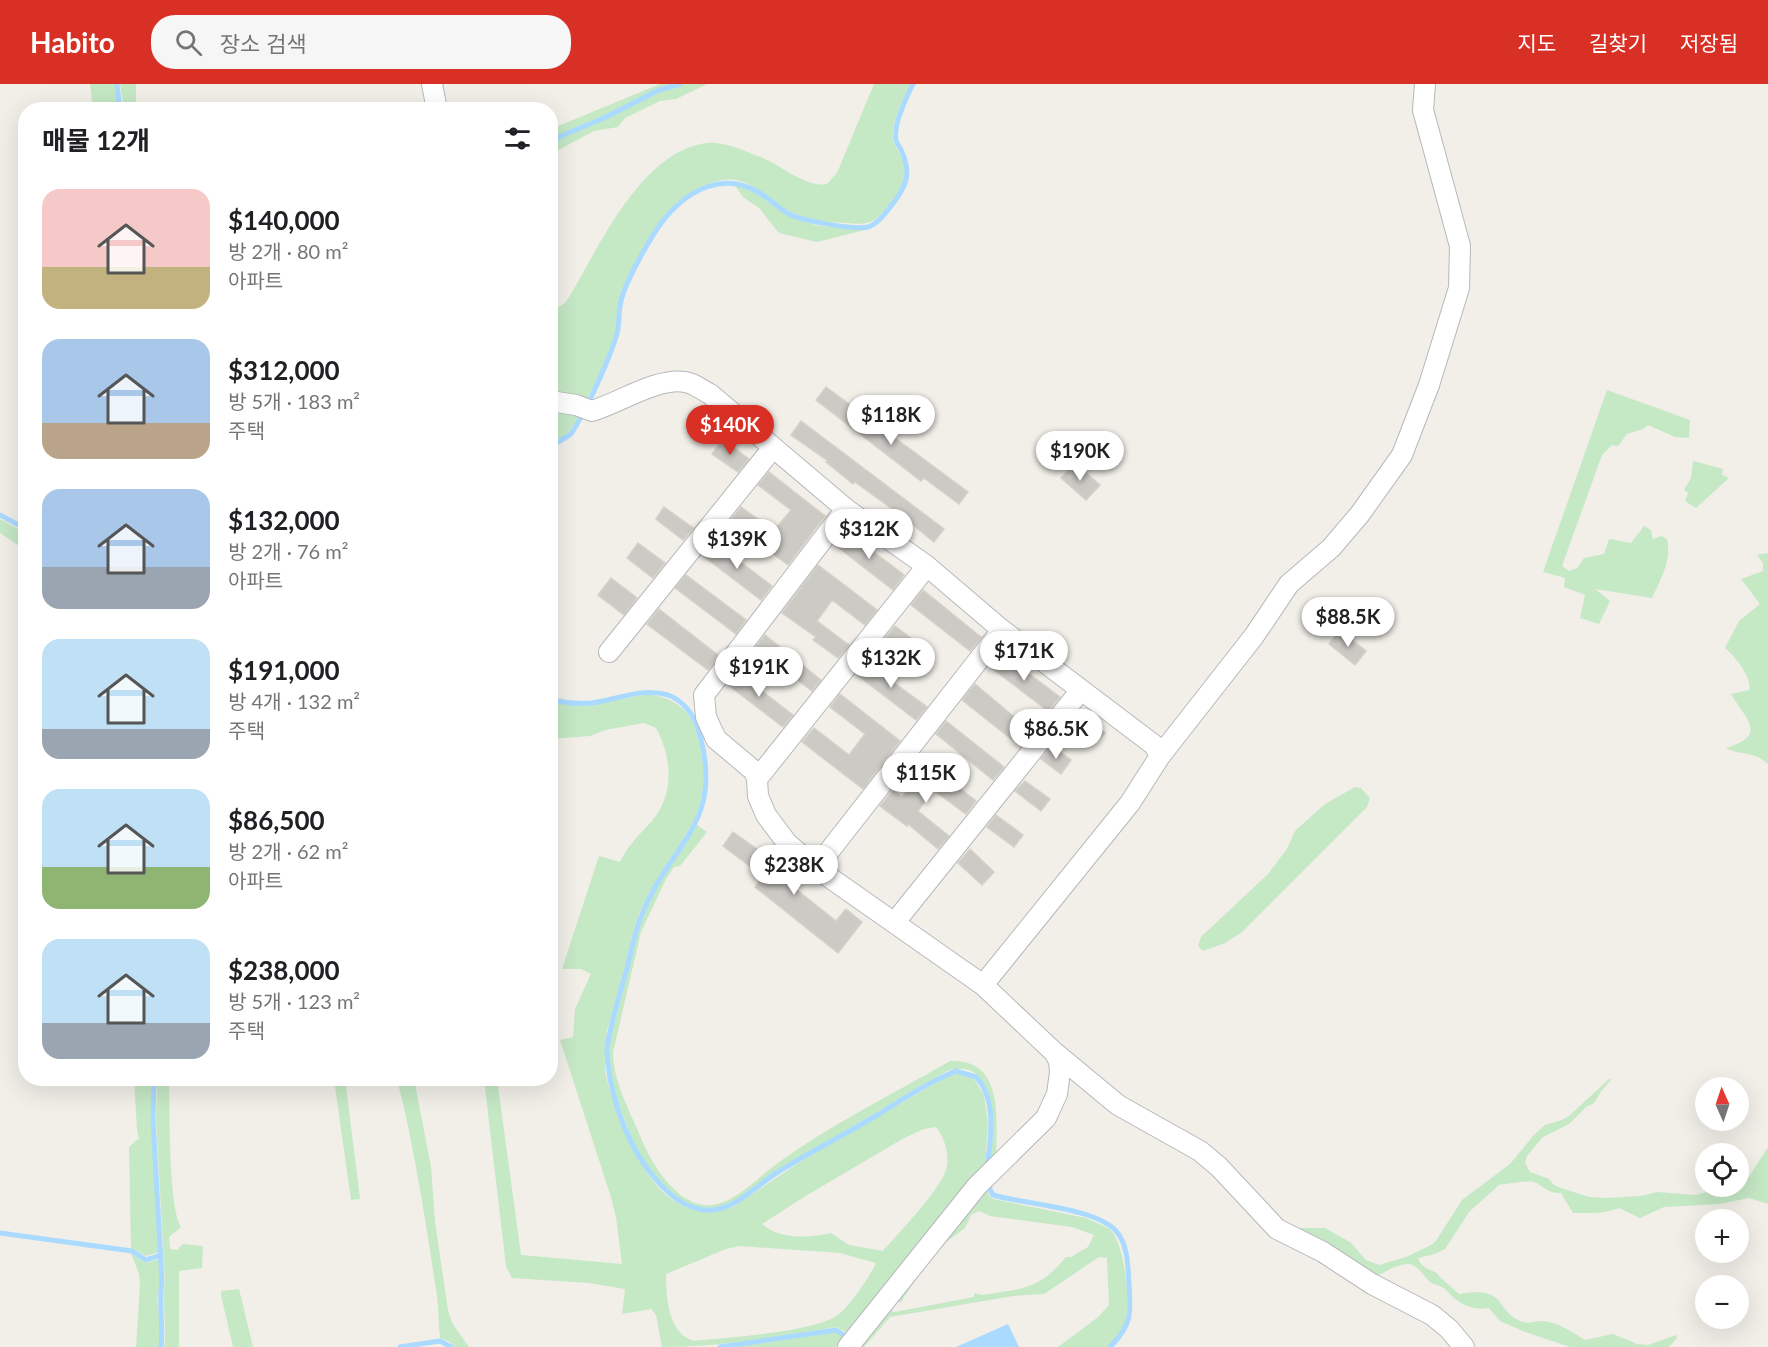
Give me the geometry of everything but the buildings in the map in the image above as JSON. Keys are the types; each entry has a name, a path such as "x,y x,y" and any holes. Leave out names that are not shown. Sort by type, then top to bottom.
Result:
{"street":[{"path":"984,985 1130,803 1160,756 1254,636 1289,584 1331,548 1360,514 1402,455 1412,433 1449,326 1459,288 1460,246 1423,110 1425,84"},
{"path":"433,85 436,102"},
{"path":"558,402 576,405 592,411 666,383 687,382 710,394 772,449 846,509 927,566 1002,630 1154,745 1160,756"},
{"path":"609,652 772,449"},
{"path":"846,509 704,695 706,717 716,740 754,771 757,778 758,796 774,828 816,868 984,985 1054,1052 1118,1105 1200,1151 1219,1167 1277,1229 1323,1252 1372,1284 1432,1315 1449,1329 1464,1347"},
{"path":"757,778 927,566"},
{"path":"816,868 1002,630"},
{"path":"895,922 1081,690"},
{"path":"848,1347 966,1199 1046,1118 1060,1083 1059,1061 1054,1052"}],"green space":[{"path":"90,84 115,84 117,102 92,102"},
{"path":"120,84 136,84 136,102 123,102"},
{"path":"660,84 674,84 558,136 558,126"},
{"path":"684,84 707,84 676,99 660,101 625,118 618,127 594,131 558,150 558,141 562,137 605,119 659,91"},
{"path":"874,84 911,84 898,111 893,134 894,143 903,161 904,176 895,198 879,216 868,223 860,224 806,217 793,213 755,188 736,180 711,183 697,189 674,206 664,217 641,254 620,296 611,345 585,403 558,397 558,308 565,303 571,294 626,202 663,162 685,149 715,143 737,148 765,159 811,183 827,184 837,173"},
{"path":"734,184 754,192 789,216 818,226 869,229 817,242 779,233 759,208 743,197"},
{"path":"1607,390 1690,420 1689,438 1675,437 1648,425 1627,434 1618,446 1612,445 1602,455 1562,566 1569,571 1577,568 1584,558 1604,554 1609,539 1631,543 1644,526 1651,530 1653,539 1661,536 1667,539 1668,554 1665,569 1652,598 1595,589 1610,601 1599,624 1580,618 1585,595 1564,587 1565,578 1543,572"},
{"path":"558,406 581,413 569,432 558,439"},
{"path":"1693,461 1723,469 1722,475 1729,478 1696,508 1685,501 1688,493 1684,490 1691,478"},
{"path":"0,519 18,529 18,545 0,533"},
{"path":"1768,553 1767,764 1758,757 1726,748 1747,738 1750,726 1731,694 1749,690 1748,679 1738,661 1725,648 1739,621 1760,604 1741,579 1763,571 1763,563 1757,555"},
{"path":"648,694 665,698 679,706 690,717 694,725 703,764 703,789 698,811 689,830 651,889 639,914 607,1030 605,1062 610,1091 635,1153 659,1188 674,1200 691,1209 710,1211 733,1207 806,1158 948,1076 956,1073 974,1079 984,1095 988,1124 985,1166 843,1347 731,1347 835,1332 846,1336 846,1332 836,1327 728,1343 662,1347 656,1315 651,1309 622,1314 625,1289 589,1283 512,1278 506,1266 485,1086 498,1086 521,1255 622,1264 616,1217 610,1194 560,1040 573,1037 575,1009 591,974 581,969 562,969 599,856 620,862 630,845 652,821 665,799 668,787 668,763 656,728 644,723 605,730 590,736 558,738 558,703 577,705","holes":["936,1127 947,1150 947,1166 944,1174 920,1209 883,1251 849,1245 831,1233 805,1237 786,1235 777,1233 762,1224 904,1138 924,1129","739,1246 840,1253 876,1263 865,1283 848,1305 838,1315 826,1321 790,1330 694,1341 679,1331 670,1314 666,1274 726,1249"]},
{"path":"1355,787 1361,788 1370,798 1367,807 1242,932 1225,943 1203,951 1198,946 1201,937 1268,874 1287,849 1295,831 1325,804"},
{"path":"697,825 707,832 680,866 674,867 666,879 641,932 613,1052 616,1074 623,1096 645,1148 665,1180 683,1197 693,1202 704,1205 722,1203 740,1193 813,1139 950,1061 968,1063 981,1070 989,1081 996,1112 996,1161 989,1166 991,1118 985,1086 977,1074 964,1069 947,1071 785,1166 730,1204 714,1208 696,1207 672,1196 666,1190 638,1155 612,1086 609,1045 640,921 656,888"},
{"path":"1610,1078 1611,1080 1594,1103 1586,1107 1569,1124 1543,1137 1527,1156 1525,1163 1530,1172 1549,1179 1554,1185 1589,1197 1641,1196 1657,1192 1695,1195 1695,1197 1749,1197 1749,1177 1768,1147 1768,1204 1749,1198 1720,1204 1664,1207 1640,1218 1619,1208 1602,1212 1573,1213 1561,1193 1549,1191 1534,1182 1499,1185 1469,1212 1445,1249 1418,1258 1419,1261 1423,1266 1437,1273 1459,1294 1475,1292 1494,1296 1514,1318 1523,1322 1554,1323 1585,1340 1613,1334 1637,1344 1648,1345 1676,1335 1677,1338 1669,1347 1570,1347 1500,1321 1489,1308 1482,1309 1464,1305 1443,1288 1431,1282 1411,1264 1394,1267 1373,1279 1282,1228 1325,1228 1350,1242 1366,1260 1379,1265 1406,1257 1436,1241 1462,1200 1510,1164 1545,1125 1569,1116"},
{"path":"134,1086 152,1086 151,1120 159,1252 146,1256 131,1248 129,1147 139,1138"},
{"path":"157,1086 169,1086 172,1178 177,1216 181,1227 169,1237 170,1249 177,1250 183,1244 203,1246 202,1268 179,1271 179,1347 164,1347 165,1282 156,1120"},
{"path":"335,1086 346,1086 360,1199 351,1200"},
{"path":"399,1086 415,1086 431,1167 435,1222 448,1310 452,1323 469,1347 455,1347 440,1338 437,1296 409,1133"},
{"path":"984,1184 993,1199 1086,1218 1110,1229 1116,1238 1126,1278 1126,1320 1116,1340 1106,1347 1058,1347 1097,1318 1109,1305 1107,1258 1099,1257 1044,1294 1013,1296 890,1317 864,1347 852,1347","holes":["979,1211 990,1216 1072,1227 1094,1235 1088,1247 1071,1257 1066,1257 1047,1276 1029,1286 982,1295 974,1293 974,1297 891,1311 898,1302 901,1302 928,1261 945,1243 965,1228 971,1215"]},
{"path":"131,1253 146,1263 159,1259 160,1282 157,1301 162,1329 159,1347 136,1347 140,1286 139,1274"},
{"path":"239,1289 253,1347 233,1347 221,1291"}],"water":[{"path":"1008,1324 1019,1347 956,1347"}],"waterway":[{"path":"117,84 119,102"},
{"path":"558,138 659,90 680,84"},
{"path":"588,404 613,346 621,301 628,281 654,234 675,207 686,198 708,187 733,184 758,192 787,213 798,217 841,226 861,228 872,225 891,206 906,181 906,165 896,134 901,111 913,84"},
{"path":"558,442 571,434 583,414"},
{"path":"0,515 18,525"},
{"path":"558,701 586,703 648,692 668,695 688,709 699,732 705,764 705,791 700,813 652,893 640,919 613,1017 607,1048 610,1078 624,1126 638,1155 659,1183 682,1203 701,1210 712,1210 730,1205 790,1165 925,1086 956,1071 976,1077 987,1096 991,1120 987,1167"},
{"path":"154,1086 153,1120 162,1282 161,1347"},
{"path":"987,1184 993,1195 1093,1217 1106,1223 1120,1236 1127,1256 1130,1311 1123,1332 1110,1347"},
{"path":"0,1233 132,1251 146,1260 161,1255"},
{"path":"720,1347 836,1330 844,1335"},
{"path":"400,1347 440,1341 451,1347"}]}
